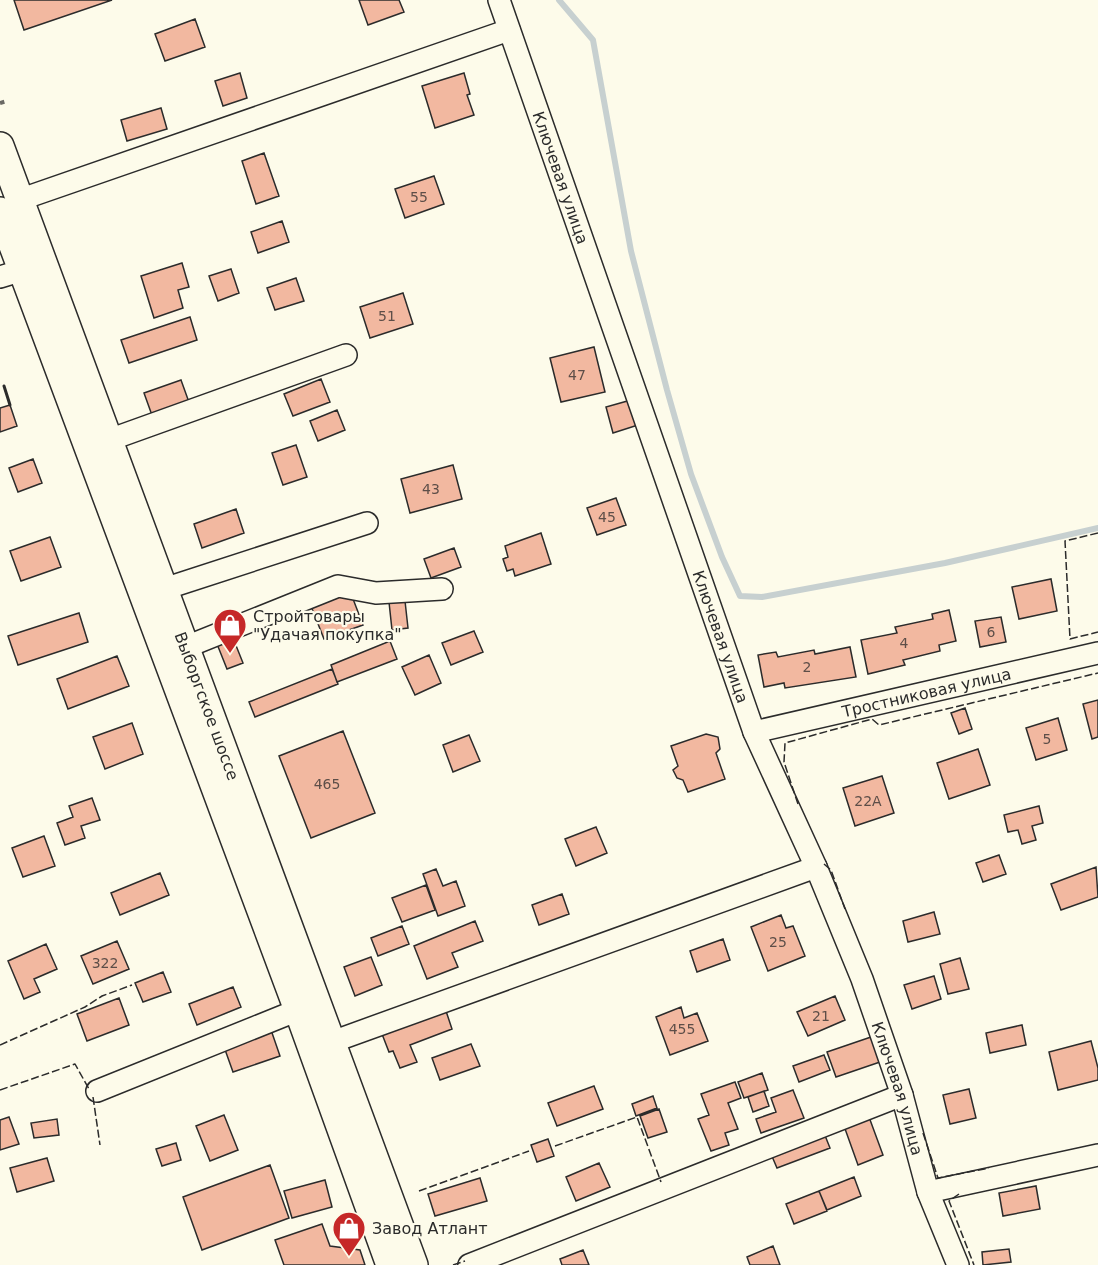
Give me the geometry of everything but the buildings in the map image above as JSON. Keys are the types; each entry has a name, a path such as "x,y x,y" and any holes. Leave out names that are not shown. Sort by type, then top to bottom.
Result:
{"main road":[{"name":"Выборгское шоссе","path":"0,146 9,205 12,273 298,1010 390,1265"},
{"name":"Выборгское шоссе","path":"9,205 109,440 414,1265"}],"street":[{"name":"Ключевая улица","path":"499,0 754,732 816,867 862,979 902,1095 928,1192 958,1265"},
{"path":"9,205 509,30"},
{"path":"109,440 346,355"},
{"path":"164,589 367,523"},
{"path":"186,648 338,586 376,593 442,589"},
{"name":"Тростниковая улица","path":"754,732 1098,653"},
{"path":"332,1042 816,867"},
{"path":"97,1090 298,1010"},
{"path":"470,1265 902,1095"},
{"path":"928,1192 1098,1155"}],"path":[{"path":"0,103 7,101"}],"waterway":[{"path":"559,0 593,40 631,251 667,390 691,474 722,557 740,596 762,597 945,563 1098,528"}],"fence":[{"path":"1098,533 1065,541 1070,639 1098,632"},
{"path":"798,804 784,762 785,743 872,719 879,725 1098,673"},
{"path":"824,864 831,870 845,909"},
{"path":"0,1045 85,1007 102,996 132,985"},
{"path":"0,1090 75,1064 89,1089"},
{"path":"93,1097 100,1145"},
{"path":"555,1146 637,1117 661,1182"},
{"path":"923,1133 938,1178 989,1168"},
{"path":"419,1191 529,1151"},
{"path":"959,1194 949,1201 974,1265"},
{"path":"453,1265 465,1261"}],"wall":[{"path":"4,386 10,405"}],"place":[{"name":"Cтройтовары \"Удачая покупка\"","path":"230,654"},
{"name":"Завод Атлант","path":"349,1257"}]}
